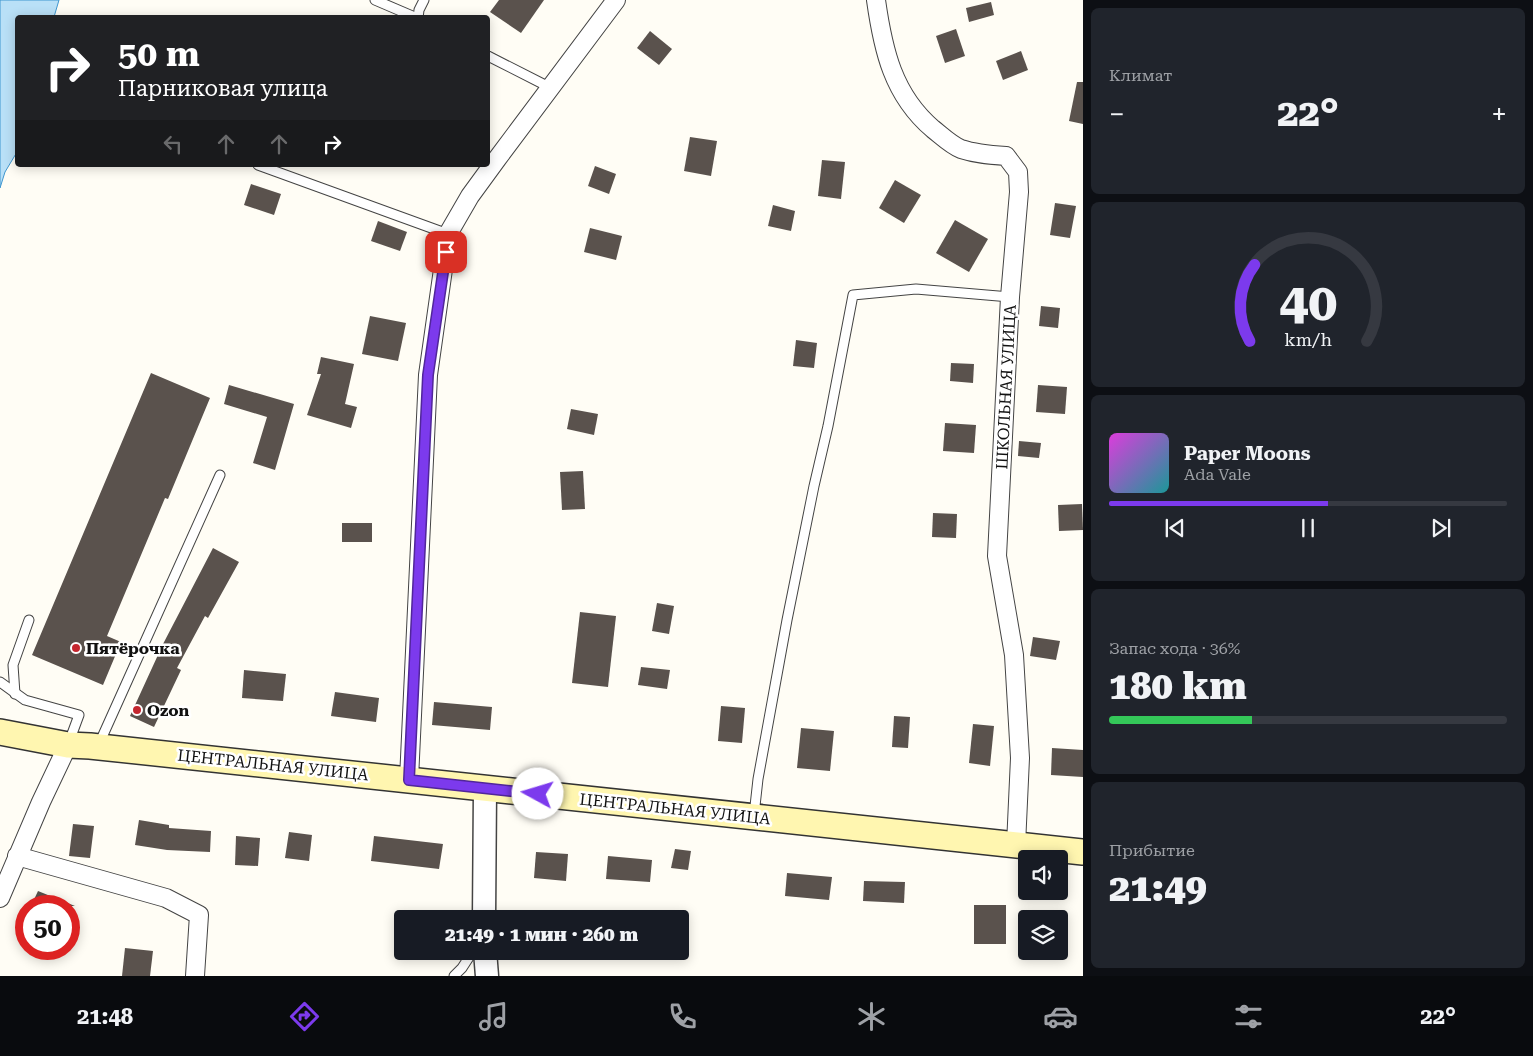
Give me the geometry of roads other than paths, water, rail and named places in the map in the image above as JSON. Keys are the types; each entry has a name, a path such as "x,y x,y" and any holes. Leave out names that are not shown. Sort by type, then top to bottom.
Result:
{"main road":[{"name":"ЦЕНТРАЛЬНАЯ УЛИЦА","path":"0,732 68,745 98,746 1083,852"}],"street":[{"path":"409,780 428,375 448,234 470,196 616,0"},
{"name":"ШКОЛЬНАЯ УЛИЦА","path":"876,0 880,25 892,71 895,80 910,104 927,124 943,138 960,148 981,154 1006,156 1018,172 1019,192 1010,297 997,556 1014,655 1020,758 1016,845"},
{"path":"0,898 17,856 68,745"},
{"path":"484,910 486,789"},
{"path":"17,856 166,898 199,915 196,976"},
{"path":"485,960 486,976"}],"lane":[{"path":"376,0 411,15"},
{"path":"418,15 424,0"},
{"path":"490,57 551,88"},
{"path":"264,167 448,234"},
{"path":"754,817 758,779 787,620 828,426 853,295 916,289 1010,297"},
{"path":"98,746 220,475"},
{"path":"15,694 13,665 29,620"},
{"path":"0,682 25,700 79,716 68,745"},
{"path":"454,976 467,960"}],"water":[{"path":"0,0 59,0 55,15 15,15 15,155 5,172 0,188"}],"place":[{"name":"Пятёрочка","path":"76,648"},
{"name":"Ozon","path":"137,710"}]}
